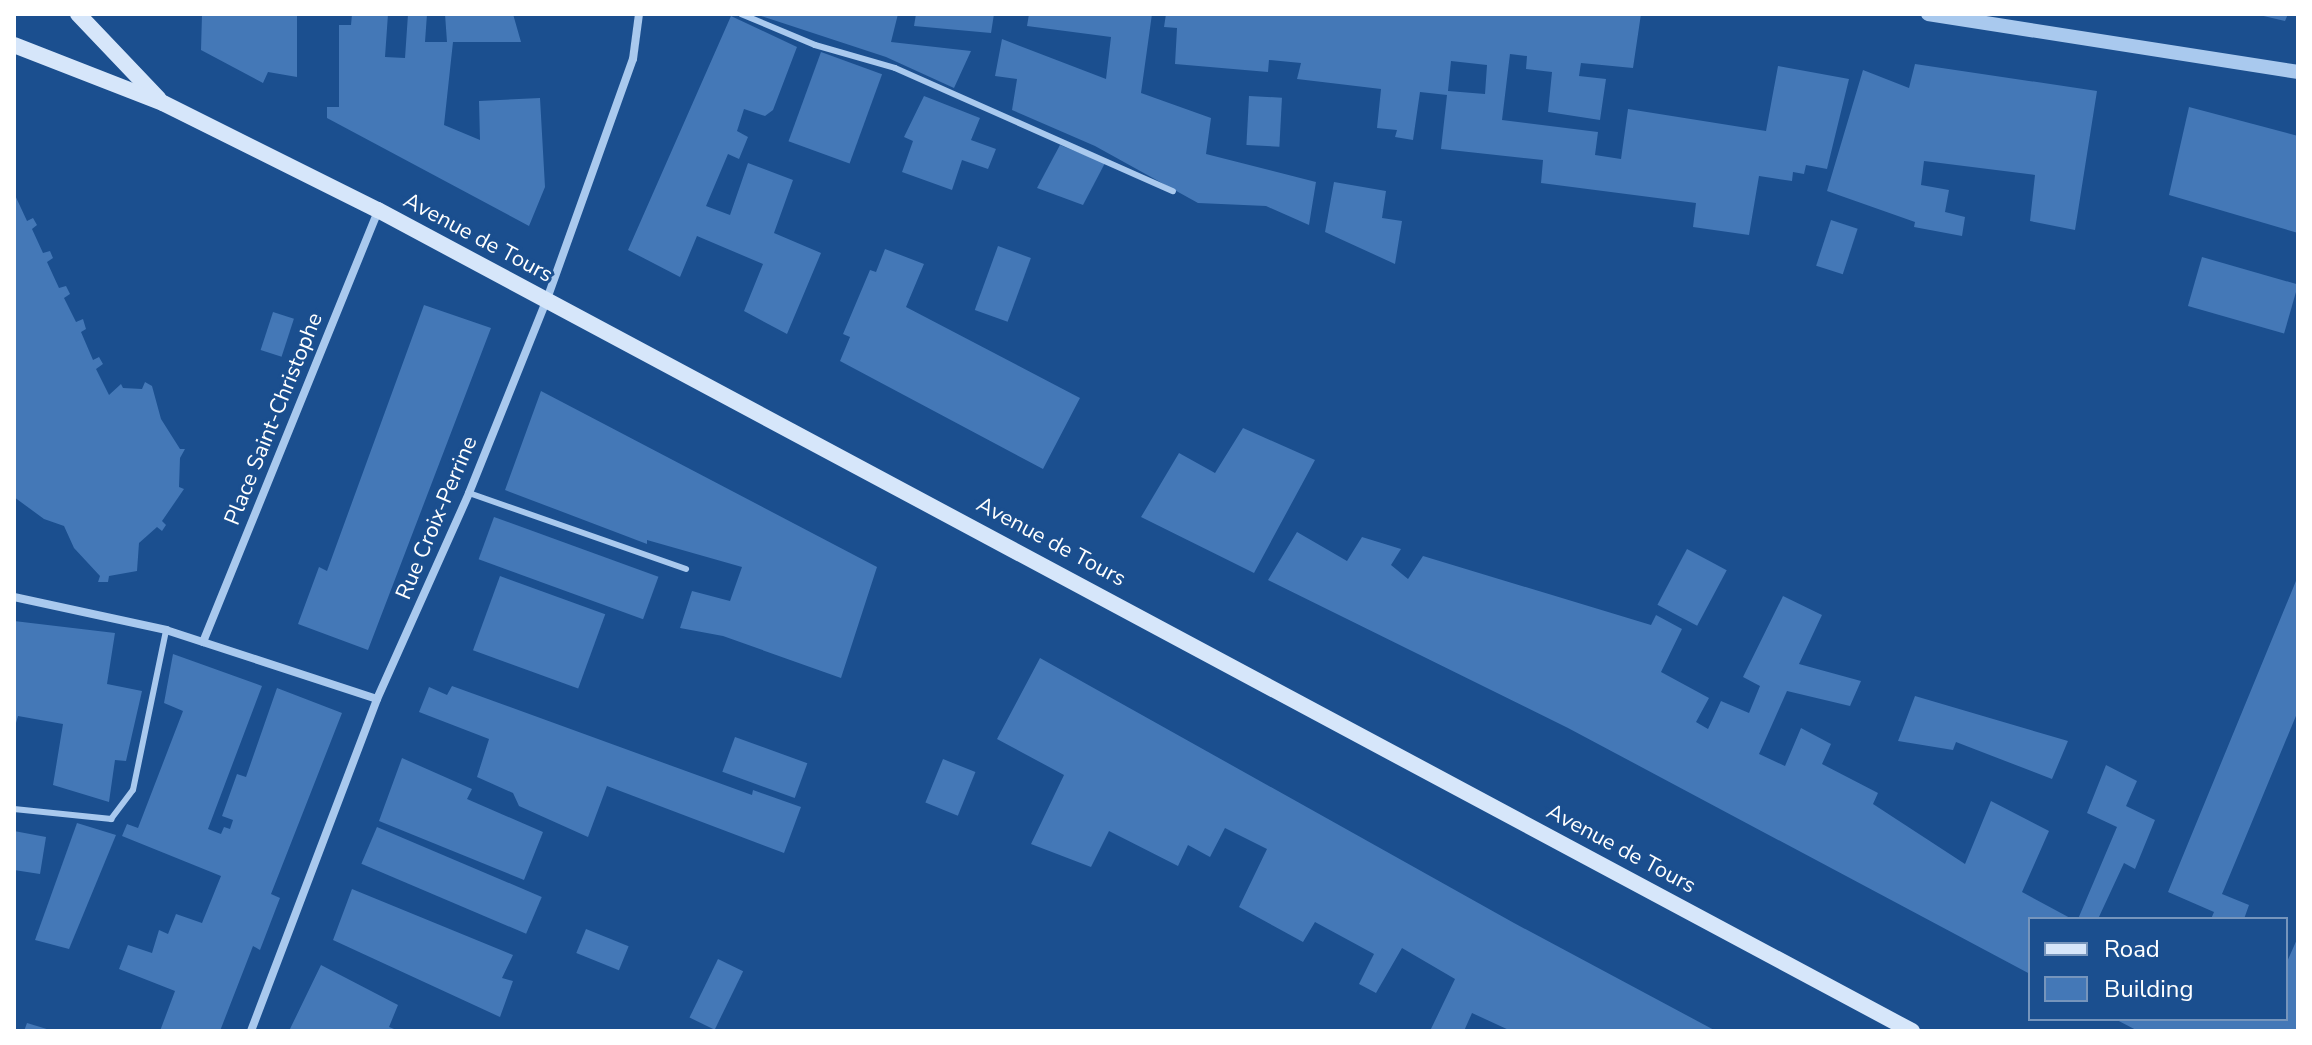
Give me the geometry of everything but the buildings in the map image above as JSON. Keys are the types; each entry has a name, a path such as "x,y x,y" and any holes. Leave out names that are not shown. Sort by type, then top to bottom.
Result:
{"main road":[{"name":"Avenue de Tours","path":"78,14 163,103"},
{"name":"Avenue de Tours","path":"14,45 163,103 378,210 1912,1031"}],"street":[{"name":"Rue Croix-Perrine","path":"251,1031 377,699 469,493 547,299 633,59 639,14"},
{"path":"1928,14 2298,72"},
{"name":"Place Saint-Christophe","path":"203,642 378,210"},
{"path":"14,597 166,630 377,699"}],"lane":[{"path":"741,14 815,45 895,68 1173,191"},
{"path":"469,493 686,569"},
{"path":"14,809 111,819 133,790 166,630"}]}
